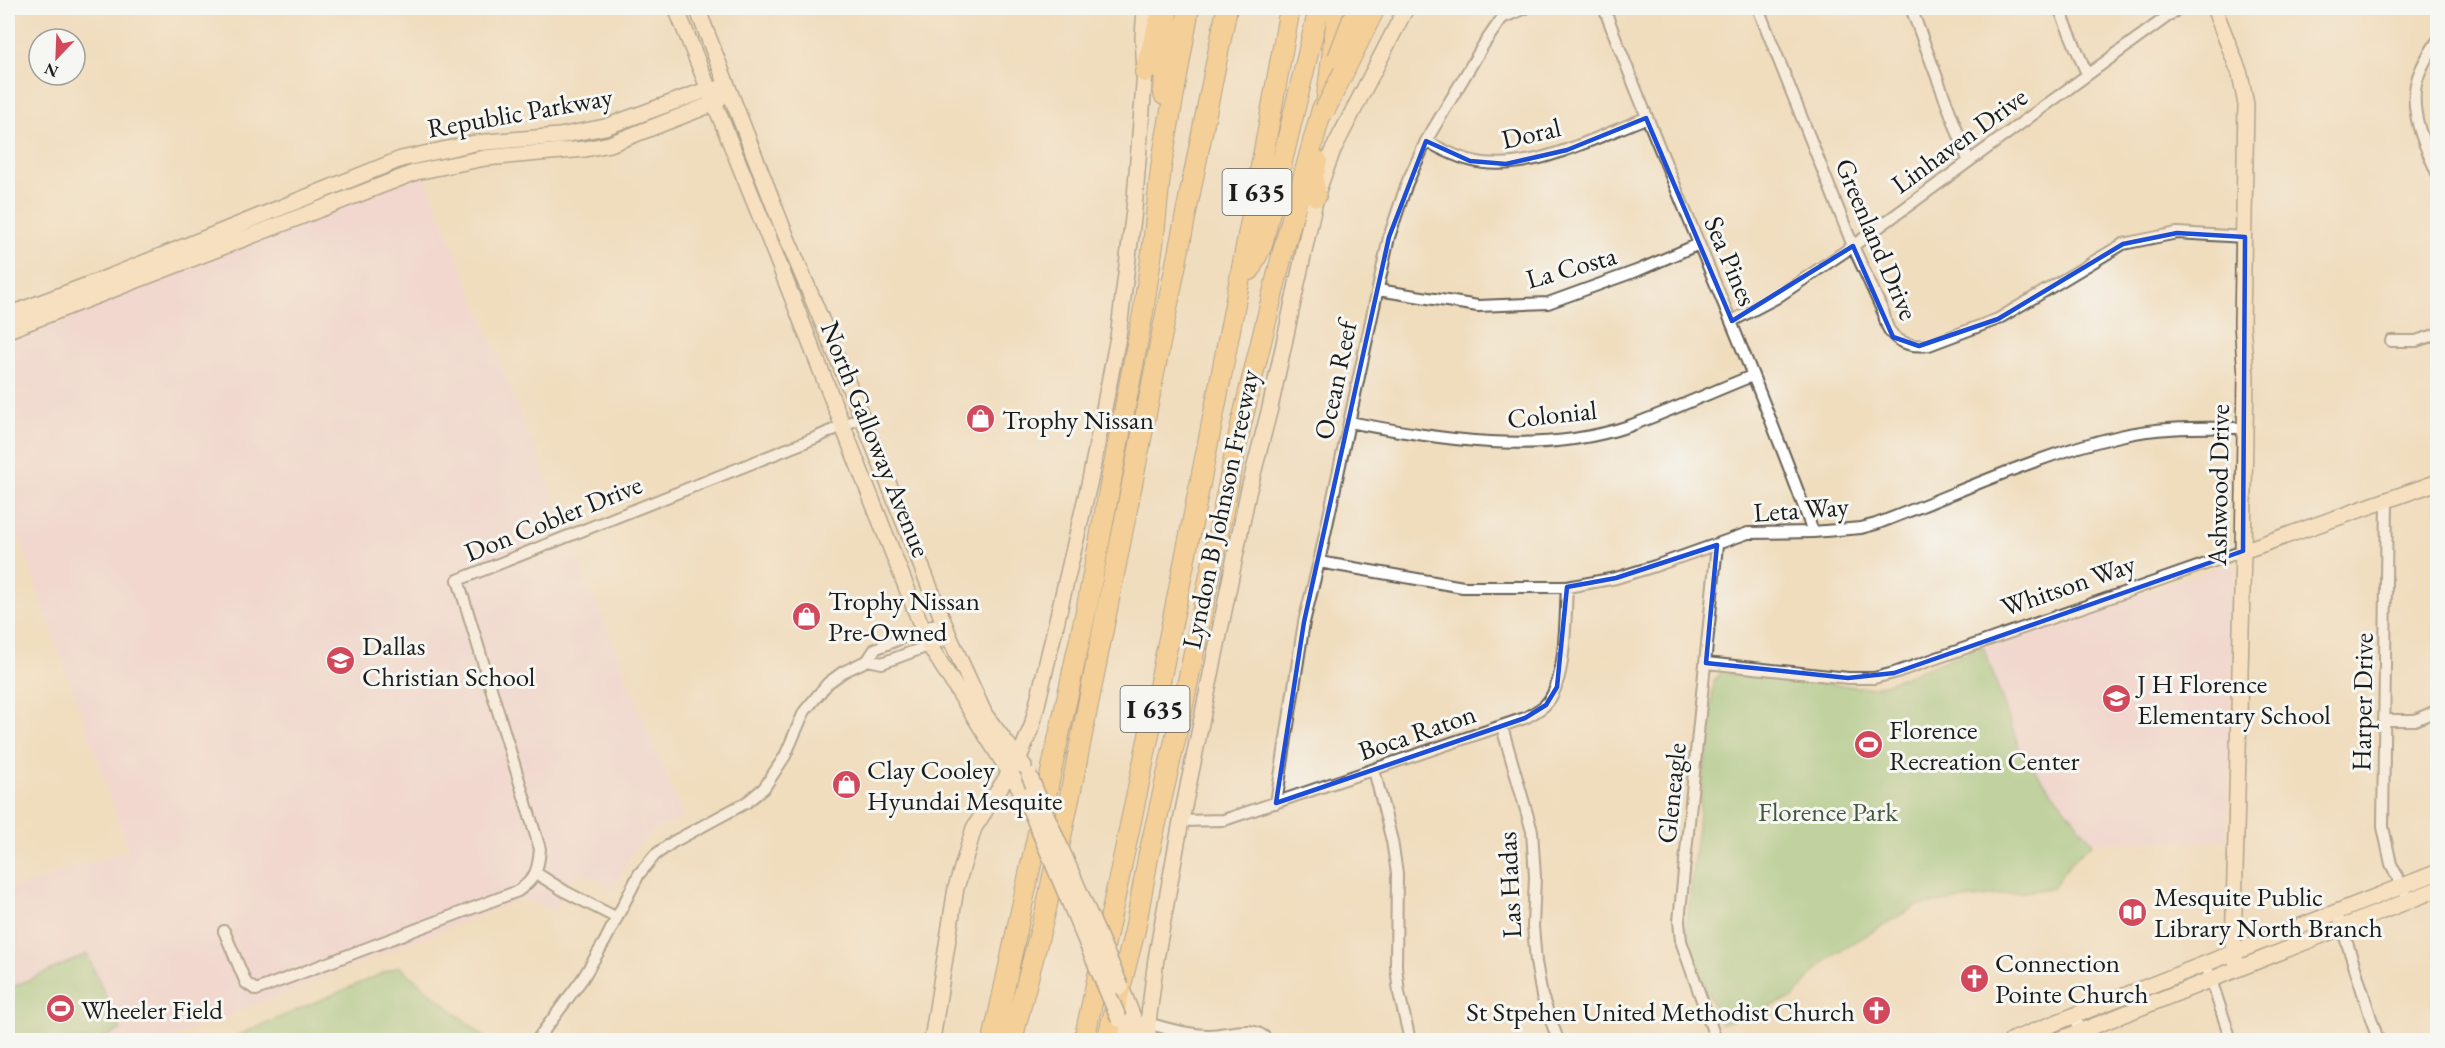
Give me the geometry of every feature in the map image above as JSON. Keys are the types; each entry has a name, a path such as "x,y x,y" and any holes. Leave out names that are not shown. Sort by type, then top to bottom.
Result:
{"highway":[{"path":"1145,72 1165,8"},
{"path":"1161,167 1165,8"},
{"path":"993,1041 1084,618 1143,313 1161,167 1189,8"},
{"path":"1220,8 1220,40"},
{"name":"I 635","path":"1012,1041 1046,909 1227,8"},
{"name":"Lyndon B Johnson Freeway","path":"1084,1041 1136,803 1237,297 1290,8"},
{"path":"1237,297 1262,245 1319,8"},
{"path":"1316,196 1313,177 1324,129 1338,8"},
{"path":"1107,1041 1135,930 1148,858 1238,441 1282,251 1332,75 1357,8"},
{"path":"1323,110 1376,8"}],"main road":[{"name":"North Galloway Avenue","path":"676,8 929,645 1023,795 1102,977 1126,1041"},
{"name":"North Galloway Avenue","path":"697,8 782,226 862,417 950,638 985,715 1000,737 1019,758 1029,776 1142,1041"},
{"path":"932,1041 956,888 974,828 1011,773 1032,726 1090,480 1118,337 1134,210 1145,72 1143,37 1145,8"},
{"name":"Lyndon B Johnson Freeway","path":"1148,1041 1151,995 1181,820 1248,493 1270,408 1316,196 1333,150 1406,8"},
{"name":"Ashwood Drive","path":"2214,8 2245,91 2245,237 2242,324 2246,376 2243,428 2236,961"},
{"name":"Republic Parkway","path":"8,330 416,172 558,143 730,89"},
{"name":"Republic Parkway","path":"8,315 109,277 401,159 475,143 558,143"},
{"name":"Whitson Way","path":"2243,551 2438,482"},
{"path":"1000,737 1016,737 1025,733 1032,726"},
{"path":"2060,1041 2209,972 2406,893 2438,872"},
{"path":"2406,893 2438,889"},
{"path":"1102,977 1123,998 1143,1003 1151,995"},
{"path":"2012,1041 2080,1030"}],"street":[{"name":"Ocean Reef","path":"1276,803 1304,622 1389,237 1397,210 1426,141 1496,26 1502,18 1527,8"},
{"name":"Sea Pines","path":"1604,8 1646,118 1774,425 1813,532"},
{"name":"Greenland Drive","path":"1758,8 1853,246 1893,337 1899,342 1919,346 1929,345 1998,319 2123,244 2177,233 2245,237"},
{"path":"1911,8 1968,160"},
{"path":"2059,8 2087,74"},
{"name":"Linhaven Drive","path":"1732,321 1776,298 1853,246 2179,8"},
{"path":"2438,40 2416,80 2417,127 2438,175"},
{"name":"Doral","path":"1426,141 1452,155 1470,161 1506,164 1523,162 1567,150 1646,118"},
{"name":"La Costa","path":"1378,290 1478,306 1548,303 1639,270 1699,244"},
{"path":"2391,340 2416,341 2438,334"},
{"name":"Colonial","path":"1349,422 1434,437 1508,443 1541,442 1585,436 1628,426 1752,376"},
{"name":"Don Cobler Drive","path":"536,873 540,849 458,580 862,417"},
{"name":"Leta Way","path":"1319,562 1463,587 1567,587 1616,578 1748,533 1813,532 1861,528 1876,524 2064,450 2122,435 2162,429 2243,428"},
{"name":"Harper Drive","path":"2387,499 2383,827 2391,864 2406,893"},
{"name":"Gleneagle","path":"1716,1041 1681,941 1679,921 1717,544"},
{"name":"Whitson Way","path":"1706,663 1848,678 1874,678 1903,670 2243,551"},
{"name":"Boca Raton","path":"1181,820 1224,820 1526,718 1546,705 1557,687 1561,666 1567,587"},
{"path":"537,1041 583,978 639,874 655,855 673,842 747,802 764,788 785,756 804,712 828,683 843,672 868,660 875,649 943,621"},
{"path":"868,660 882,663 950,638"},
{"path":"2384,720 2415,720 2438,710"},
{"name":"Las Hadas","path":"1502,727 1532,831 1535,877 1533,926 1536,962 1542,996 1558,1041"},
{"path":"1374,770 1379,797 1390,830 1396,873 1396,966 1399,993 1410,1041"},
{"path":"224,932 246,983 256,990 518,891 532,881 536,873 566,892 617,918"},
{"path":"2339,919 2378,1041"},
{"path":"2209,972 2231,1041"},
{"path":"1148,1023 1166,1029 1209,1035 1248,1031 1259,1034 1268,1041"}],"highlighted area":[{"path":"1646,118 1732,321 1853,246 1893,337 1919,346 1998,319 2123,244 2177,233 2245,237 2243,551 1894,673 1848,678 1706,663 1717,545 1616,578 1567,587 1557,687 1546,705 1525,718 1276,803 1304,622 1389,237 1426,141 1470,161 1506,164 1567,150"}],"shaded area":[{"name":"Dallas Christian School","path":"424,174 683,818 655,830 644,839 631,854 614,888 579,870 554,912 523,898 168,1040 8,1040 8,890 129,850 8,504 8,340"},
{"name":"J H Florence Elementary School","path":"2226,565 2235,570 2226,841 2093,843 2021,753 1983,646"}],"green space":[{"name":"Florence Park","path":"1983,646 2021,753 2093,843 2070,863 2054,888 1917,905 1833,955 1819,967 1793,998 1721,1024 1688,945 1686,930 1714,681 1721,673 1870,688"},
{"name":"Wheeler Field","path":"87,954 121,1030 97,1040 8,1040 8,989"},
{"path":"399,966 488,1040 227,1040"}],"place":[{"name":"Trophy Nissan","path":"981,419"},
{"name":"Trophy Nissan Pre-Owned","path":"807,616"},
{"name":"Dallas Christian School","path":"341,661"},
{"name":"J H Florence Elementary School","path":"2116,699"},
{"name":"Florence Recreation Center","path":"1868,745"},
{"name":"Clay Cooley Hyundai Mesquite","path":"846,785"},
{"name":"Mesquite Public Library North Branch","path":"2133,912"},
{"name":"Connection Pointe Church","path":"1974,978"},
{"name":"Wheeler Field","path":"60,1009"},
{"name":"St Stpehen United Methodist Church","path":"1876,1011"}]}
